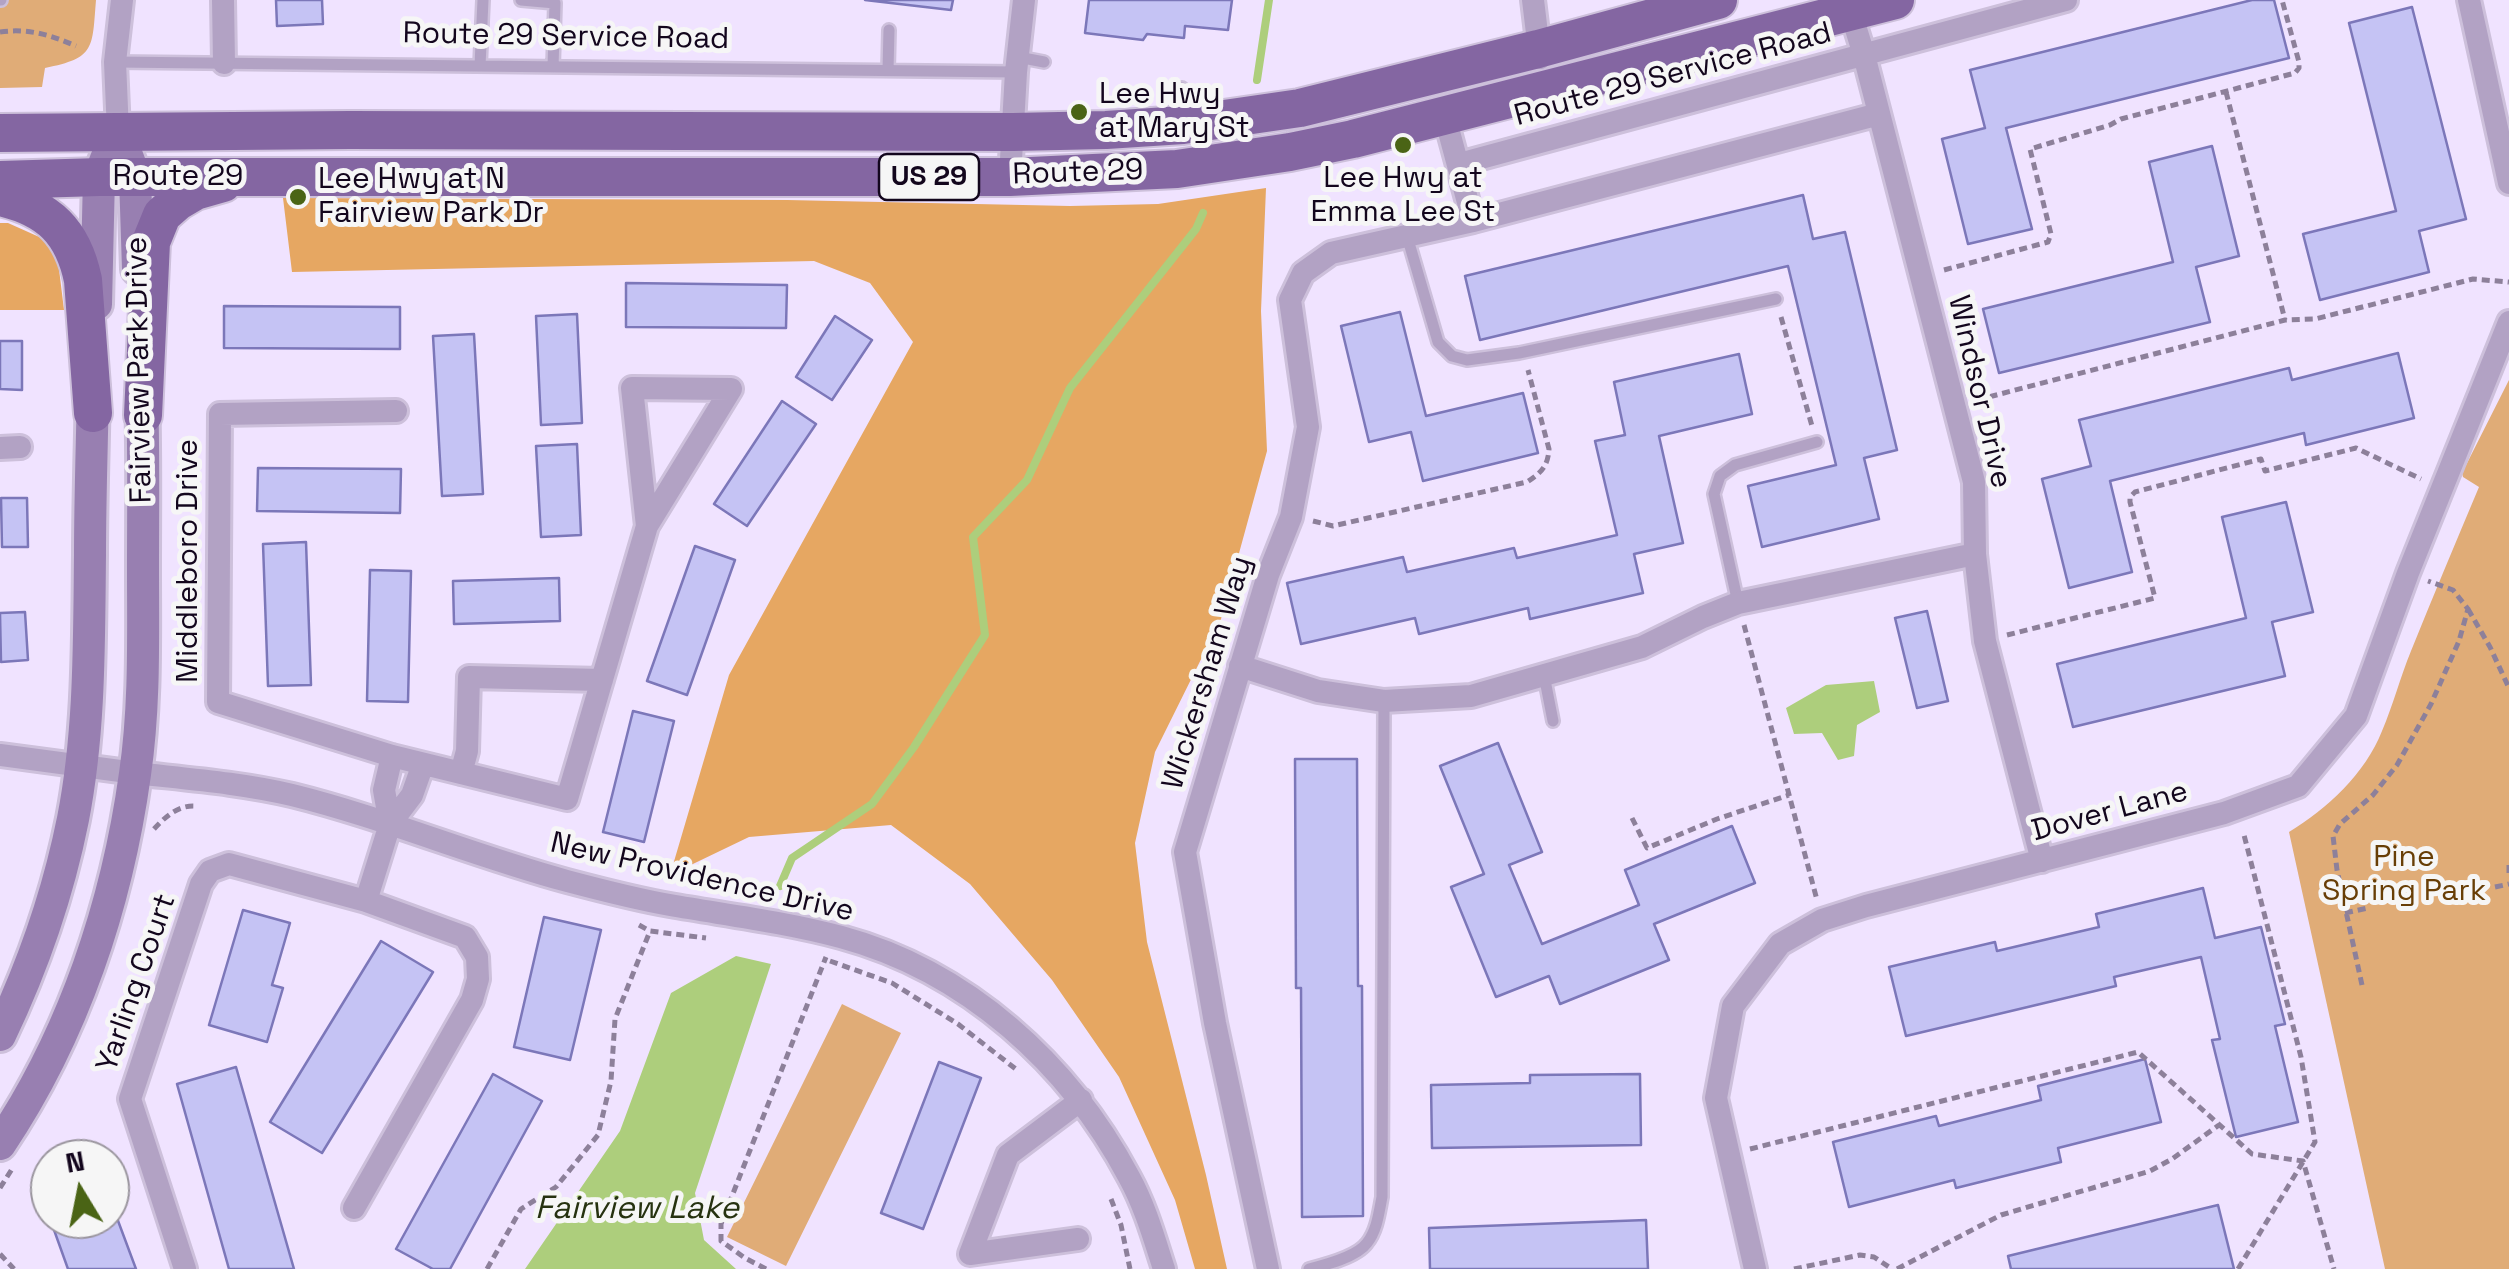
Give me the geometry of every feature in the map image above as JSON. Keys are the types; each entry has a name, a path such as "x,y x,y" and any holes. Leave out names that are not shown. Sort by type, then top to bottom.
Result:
{"main road":[{"name":"Route 29","path":"0,133 1106,130 1182,106 1300,108 1718,0"},
{"name":"Route 29","path":"0,180 1010,176 1158,170 1306,149 1445,117 1849,6 1895,0"},
{"name":"Fairview Park Drive","path":"0,1034 41,938 59,880 81,765 89,664 93,413 118,132"},
{"path":"143,415 150,242 162,216 195,191 258,176"},
{"name":"Fairview Park Drive","path":"8,1153 96,947 116,877 136,773 143,633 143,415 117,177"},
{"path":"0,197 42,212 59,226 75,251 83,280 93,413"}],"street":[{"path":"118,132 116,62 122,0"},
{"path":"223,0 224,64"},
{"path":"1010,176 1024,0"},
{"path":"1533,0 1538,49 1549,90"},
{"name":"Route 29 Service Road","path":"1459,164 2066,0"},
{"path":"2469,0 2509,183"},
{"name":"Windsor Drive","path":"1849,6 1974,482 1974,554 1986,640 2042,860"},
{"name":"Wickersham Way","path":"1268,1269 1215,1023 1185,852 1268,575 1292,516 1308,426 1290,300 1302,274 1331,253 1473,221 1879,114"},
{"path":"1445,117 1473,221"},
{"name":"Dover Lane","path":"1756,1269 1716,1098 1733,1006 1780,944 1822,920 2237,808 2298,786 2356,716 2408,573 2509,322"},
{"path":"390,824 384,790 392,756 568,799 648,526 731,389 632,388 648,526"},
{"name":"Middleboro Drive","path":"392,756 218,702 220,414 396,411"},
{"path":"1240,666 1318,691 1384,701 1471,696 1642,648 1702,616 1738,603 1974,554"},
{"path":"460,774 467,751 470,677 602,680"},
{"name":"New Providence Drive","path":"0,755 262,789 390,824 601,890 781,923 898,956 985,1006 1035,1048 1082,1100 1131,1180 1164,1269"},
{"path":"366,901 390,824 412,795 423,764"},
{"name":"Yarling Court","path":"185,1269 130,1099 202,884 210,871 229,864 366,901 465,938 476,957 478,979 472,1000 354,1208"},
{"path":"1078,1239 970,1254 1008,1155 1082,1100"}],"lane":[{"path":"480,66 484,0"},
{"path":"521,0 555,3 553,67"},
{"path":"888,70 889,30"},
{"name":"Route 29 Service Road","path":"116,62 888,70 1044,62"},
{"path":"1407,236 1438,342 1452,356 1467,360 1776,300"},
{"path":"1738,603 1714,494 1720,476 1736,464 1817,442"},
{"path":"1544,676 1553,721"},
{"path":"1308,1269 1366,1245 1382,1198 1384,701"}],"path":[{"path":"1921,276 2048,242 2051,234 2030,149 2121,119 2290,75 2299,68 2282,0"},
{"path":"0,32 45,33 76,46"},
{"path":"2226,92 2285,320"},
{"path":"1954,404 2285,320 2315,318 2473,279 2509,282"},
{"path":"1776,300 1817,442"},
{"path":"1292,516 1333,526 1528,482 1541,473 1549,449 1523,352"},
{"path":"1986,640 2156,598 2130,502 2135,492 2262,459 2265,472 2356,448 2442,489"},
{"path":"2408,573 2452,590 2490,647 2509,688"},
{"path":"1738,603 1822,920"},
{"path":"2362,985 2332,836 2396,766 2431,704 2468,610"},
{"path":"1632,818 1647,848 1789,795"},
{"path":"154,830 166,816 188,806 204,807"},
{"path":"2237,808 2301,1056 2315,1142 2238,1269"},
{"path":"2495,887 2509,880 2509,864"},
{"path":"2346,912 2368,908"},
{"path":"632,922 650,930 706,938"},
{"path":"487,1269 521,1210 556,1187 598,1135 611,1081 615,1019 650,930"},
{"path":"766,1269 721,1241 721,1224 834,935"},
{"path":"824,960 892,984 958,1024 1026,1077"},
{"path":"1729,1154 2138,1052 2252,1154 2303,1161"},
{"path":"1794,1269 1860,1255 1894,1269 2001,1214 2150,1170 2219,1126"},
{"path":"0,1188 8,1153"},
{"path":"2303,1161 2334,1269"},
{"path":"1108,1192 1121,1224 1130,1269"},
{"path":"0,1254 14,1269"}],"green space":[{"path":"0,0 96,0 92,40 74,60 45,68 42,87 0,88"},
{"name":"Pine Spring Park","path":"2509,380 2509,1269 2385,1269 2289,832 2343,789 2375,747 2479,487 2462,473"},
{"path":"842,1004 901,1033 786,1266 727,1237"}],"shaded area":[{"path":"1266,188 1261,311 1267,451 1221,619 1155,752 1135,843 1147,942 1227,1269 1195,1269 1175,1200 1119,1077 1052,980 970,884 891,825 749,837 670,875 729,675 913,342 870,283 814,261 292,272 283,198 787,200 1070,206 1158,204"},
{"path":"0,223 46,240 58,261 64,310 0,310"}],"water":[{"path":"1874,681 1880,712 1857,725 1854,756 1838,760 1822,733 1794,734 1786,708 1826,685"},
{"name":"Fairview Lake","path":"736,956 771,964 695,1193 704,1240 736,1269 525,1269 620,1131 671,993"}],"building":[{"path":"276,0 322,0 323,24 277,26"},
{"path":"865,0 953,0 951,10"},
{"path":"1089,0 1232,0 1228,30 1185,26 1184,38 1147,34 1143,40 1085,33"},
{"path":"2252,0 2274,0 2289,58 2006,128 2032,229 1968,244 1942,139 1985,128 1970,70"},
{"path":"2412,7 2466,219 2419,231 2429,272 2320,300 2303,234 2396,211 2349,23"},
{"path":"2212,146 2239,256 2196,267 2210,322 1999,373 1983,309 2173,262 2149,162"},
{"path":"1803,195 1813,239 1845,232 1897,450 1864,458 1879,519 1762,547 1748,486 1836,465 1788,266 1480,340 1465,276"},
{"path":"626,283 787,285 786,328 626,327"},
{"path":"224,306 400,307 400,349 224,348"},
{"path":"1400,312 1426,416 1523,393 1538,453 1423,481 1411,432 1369,442 1341,326"},
{"path":"577,314 582,423 541,425 536,316"},
{"path":"835,316 872,340 832,400 796,377"},
{"path":"474,334 483,494 442,496 433,336"},
{"path":"0,341 22,341 22,390 0,389"},
{"path":"2398,353 2414,418 2306,445 2304,433 2110,481 2132,572 2069,588 2042,479 2091,466 2079,420 2289,368 2292,380"},
{"path":"1739,354 1752,414 1659,436 1683,543 1634,554 1643,593 1530,619 1528,608 1419,634 1415,618 1301,644 1287,583 1403,557 1407,572 1514,548 1517,558 1617,535 1595,441 1625,435 1614,382"},
{"path":"782,401 816,424 747,526 714,504"},
{"path":"577,444 581,535 541,537 536,446"},
{"path":"258,468 401,469 400,513 257,511"},
{"path":"1,498 27,498 28,547 2,547"},
{"path":"2286,502 2313,612 2272,622 2285,676 2073,727 2057,664 2246,618 2222,517"},
{"path":"306,542 311,685 268,686 263,544"},
{"path":"695,546 735,560 687,695 647,681"},
{"path":"370,570 411,571 408,702 367,701"},
{"path":"559,578 560,621 454,624 453,581"},
{"path":"1927,611 1948,701 1917,708 1895,618"},
{"path":"25,612 28,660 1,662 0,613"},
{"path":"633,711 674,721 644,842 603,832"},
{"path":"1498,743 1542,852 1509,865 1542,944 1639,905 1625,870 1732,826 1755,883 1654,924 1669,960 1560,1004 1549,976 1496,997 1451,887 1484,874 1440,766"},
{"path":"1295,759 1357,759 1363,1216 1302,1217"},
{"path":"2203,888 2215,938 2261,927 2285,1024 2275,1026 2298,1122 2236,1137 2212,1040 2220,1039 2201,957 2114,977 2116,986 1906,1036 1889,967 1995,942 1997,951 2099,927 2096,914"},
{"path":"243,910 290,923 272,985 283,988 267,1042 209,1025"},
{"path":"544,917 601,930 570,1060 514,1047"},
{"path":"381,941 433,972 322,1153 270,1122"},
{"path":"2145,1059 2161,1122 2058,1148 2061,1162 1956,1188 1954,1180 1849,1207 1833,1142 1936,1116 1939,1126 2041,1100 2038,1086"},
{"path":"939,1062 981,1078 923,1229 881,1213"},
{"path":"236,1067 294,1269 229,1269 177,1084"},
{"path":"493,1074 542,1101 450,1269 433,1269 396,1249"},
{"path":"1640,1074 1641,1145 1432,1148 1431,1085 1530,1083 1530,1075"},
{"path":"2218,1205 2234,1269 2011,1269 2008,1256"},
{"path":"1646,1220 1648,1269 1430,1269 1429,1228"},
{"path":"57,1239 125,1239 136,1269 68,1269"}],"waterway":[{"path":"1257,80 1269,0"},
{"path":"780,886 792,858 872,804 914,747 985,635 973,537 1027,480 1070,388 1196,229 1203,213"}],"place":[{"name":"Lee Hwy at Mary St","path":"1079,112"},
{"name":"Lee Hwy at Emma Lee St","path":"1403,145"},
{"name":"Lee Hwy at N Fairview Park Dr","path":"298,197"}]}
